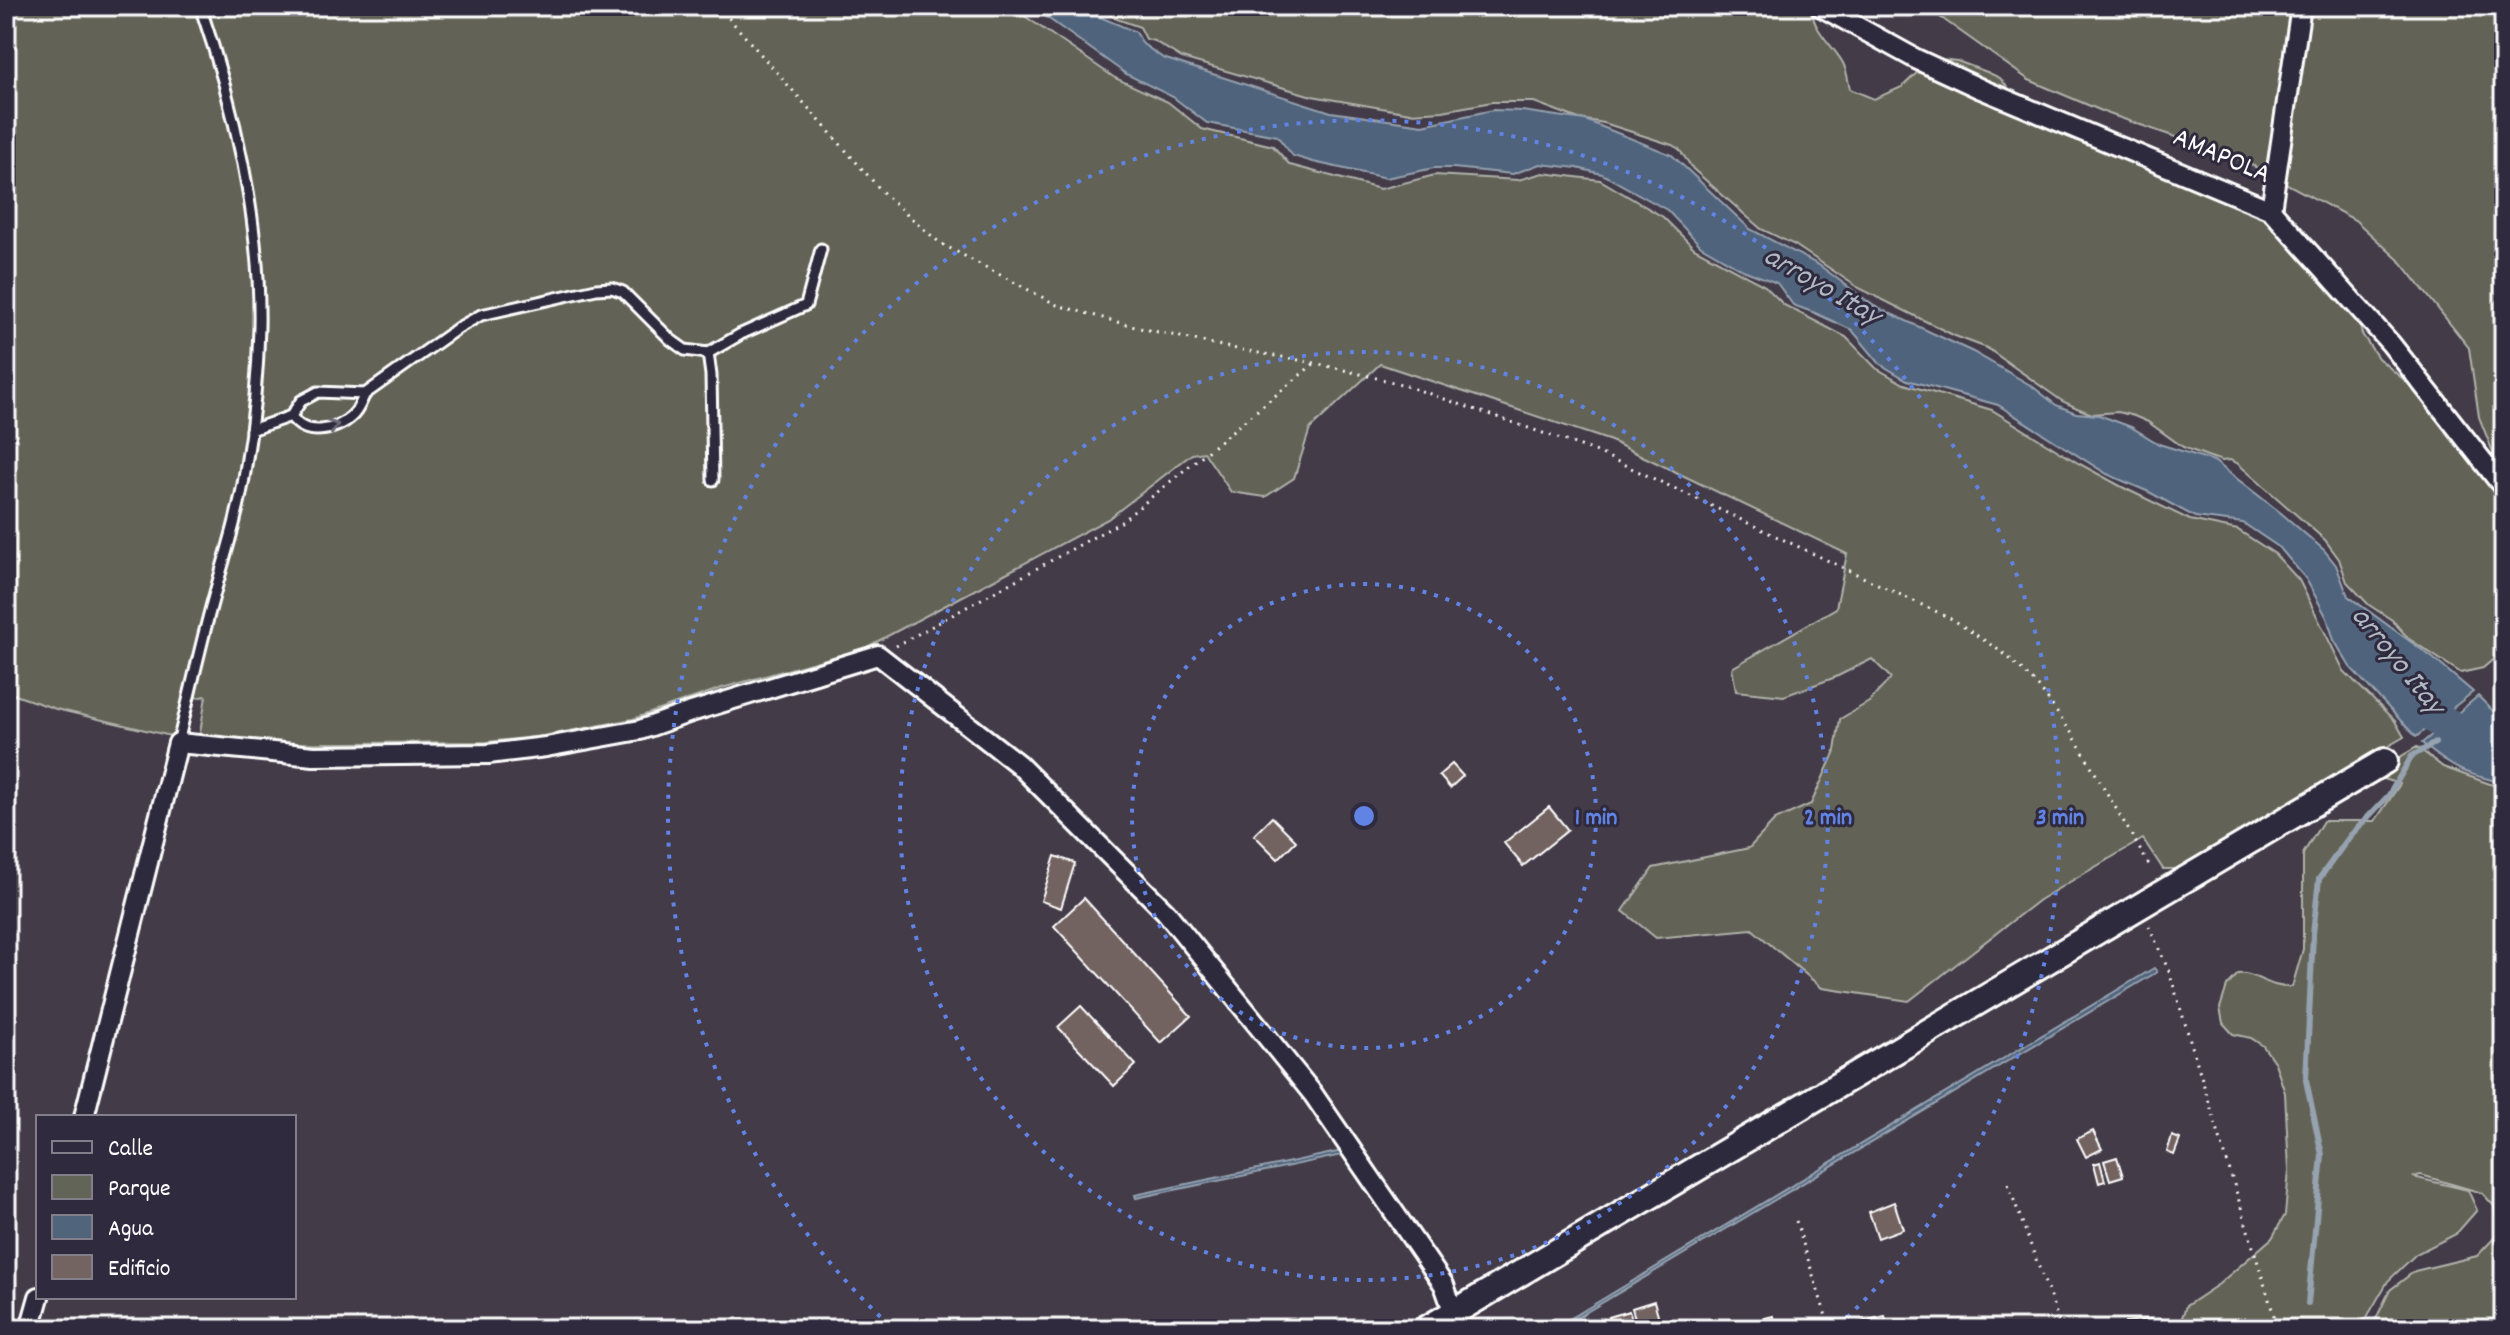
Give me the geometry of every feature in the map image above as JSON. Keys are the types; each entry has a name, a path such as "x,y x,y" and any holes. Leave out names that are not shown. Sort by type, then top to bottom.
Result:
{"street":[{"name":"AMAPOLA","path":"1820,6 1916,59 1981,89 2271,210 2391,344 2504,488"},
{"path":"2271,210 2301,6"},
{"path":"85,1115 178,743 314,756 488,754 546,747 640,730 878,655 1018,764 1166,912 1313,1094 1444,1285 1454,1313"},
{"path":"1426,1329 2385,761"},
{"path":"30,1329 38,1299"}],"lane":[{"path":"178,743 232,536 251,430 259,326 255,254 245,176 215,49 200,6"},
{"path":"291,416 295,423 310,430 323,430 351,418 365,394 481,315 596,289 612,288 623,292 671,340 685,350 708,353 741,334 806,305 821,249"},
{"path":"708,353 713,480"},
{"path":"251,430 291,416 301,401 318,392 365,394"}],"path":[{"path":"718,6 887,197 940,243 1057,305 1176,336 1315,363 1401,384 1595,451 1952,619 2006,655 2038,686 2073,735 2149,865"},
{"path":"878,655 1121,522 1315,363"},
{"path":"2139,905 2170,974 2278,1329"},
{"path":"2008,1184 2062,1329"},
{"path":"1796,1221 1830,1329"}],"green space":[{"path":"6,6 1010,6 1115,78 1168,102 1202,129 1273,146 1290,165 1380,189 1435,175 1518,180 1543,173 1600,180 1663,217 1694,248 1765,286 1784,305 1846,337 1876,368 1904,384 1992,410 2122,487 2190,520 2238,530 2275,554 2299,580 2344,671 2395,721 2404,737 2176,869 2163,869 2143,839 2039,900 1909,1001 1822,988 1752,929 1656,938 1623,911 1653,868 1749,848 1775,820 1811,804 1835,751 1840,719 1869,702 1891,678 1872,659 1836,677 1784,696 1736,691 1732,668 1836,608 1847,554 1611,441 1380,364 1310,429 1294,478 1265,497 1231,492 1204,452 1192,454 1108,519 865,648 722,688 633,719 543,736 487,742 216,744 202,738 200,733 206,696 194,698 187,726 175,737 56,709 6,692"},
{"path":"1096,6 1812,6 1818,29 1843,63 1850,89 1874,99 1902,87 1925,65 1941,59 1957,61 1987,72 2000,78 2032,116 2250,197 2358,316 2362,334 2378,358 2423,392 2504,501 2504,650 2483,668 2461,673 2409,639 2392,620 2369,605 2347,582 2339,559 2325,540 2237,463 2183,447 2148,422 2134,416 2118,412 2092,414 2077,408 2062,401 1987,348 1955,336 1857,287 1795,245 1761,229 1693,169 1679,149 1672,145 1604,123 1579,119 1534,102 1492,102 1443,111 1410,113 1312,96 1182,58 1146,39 1140,27 1117,19"},
{"path":"1921,6 2504,6 2504,480 2479,417 2469,348 2402,263 2355,220 2242,160 2109,114 2029,80"},
{"path":"2417,747 2443,767 2504,789 2504,1329 2371,1329 2390,1290 2415,1271 2477,1256 2499,1233 2494,1206 2482,1193 2421,1175 2413,1177 2468,1190 2477,1210 2456,1234 2416,1254 2388,1281 2360,1329 2178,1329 2186,1306 2219,1284 2272,1238 2285,1215 2289,1170 2285,1093 2275,1063 2263,1046 2251,1038 2233,1034 2223,1023 2220,1008 2227,986 2238,974 2244,974 2292,987 2303,949 2303,854 2323,821 2375,821 2400,784 2383,779 2372,780 2378,770"}],"water":[{"path":"1023,6 1084,6 1095,15 1136,32 1143,44 1163,58 1331,112 1423,125 1493,110 1522,111 1585,120 1672,155 1750,229 1819,265 1874,306 1973,352 2032,386 2056,405 2076,413 2099,415 2131,427 2159,444 2214,461 2324,550 2336,565 2348,596 2433,658 2473,692 2416,737 2350,667 2306,579 2280,548 2243,523 2195,517 2107,474 1998,405 1907,380 1880,364 1852,330 1793,305 1777,283 1743,270 1701,246 1667,210 1602,174 1540,164 1513,174 1434,168 1386,178 1313,162 1293,156 1277,136 1207,123 1173,97 1126,74 1042,14"},
{"path":"2478,696 2504,722 2504,783 2460,769 2422,743"},
{"path":"2154,968 2157,972 1558,1329 1553,1329"},
{"path":"1342,1151 1342,1155 1136,1198 1135,1195"}],"building":[{"path":"1452,764 1463,776 1450,788 1439,775"},
{"path":"1549,807 1568,830 1523,866 1504,843"},
{"path":"1272,817 1296,841 1278,859 1254,835"},
{"path":"1055,856 1075,863 1061,908 1041,901"},
{"path":"1084,898 1191,1016 1161,1043 1054,926"},
{"path":"1081,1006 1136,1065 1114,1086 1058,1027"},
{"path":"2093,1131 2102,1149 2086,1157 2077,1139"},
{"path":"2172,1136 2180,1139 2174,1155 2167,1152"},
{"path":"2117,1157 2123,1176 2110,1180 2104,1161"},
{"path":"2100,1162 2105,1181 2099,1183 2094,1164"},
{"path":"1894,1202 1903,1229 1878,1238 1869,1212"},
{"path":"1654,1301 1662,1329 1638,1329 1632,1308"},
{"path":"1629,1311 1635,1329 1613,1329 1609,1317"},
{"path":"1773,1316 1776,1329 1755,1329 1753,1321"},
{"path":"1885,1316 1888,1329 1859,1329 1857,1323"},
{"path":"2151,1319 2152,1329 2125,1329 2125,1322"}],"waterway":[{"name":"arroyo Itay","path":"2410,684 2432,715 2504,758"},
{"path":"2308,1304 2322,1155 2306,1080 2313,934 2319,879 2350,836 2389,795 2412,756 2435,743"}]}
